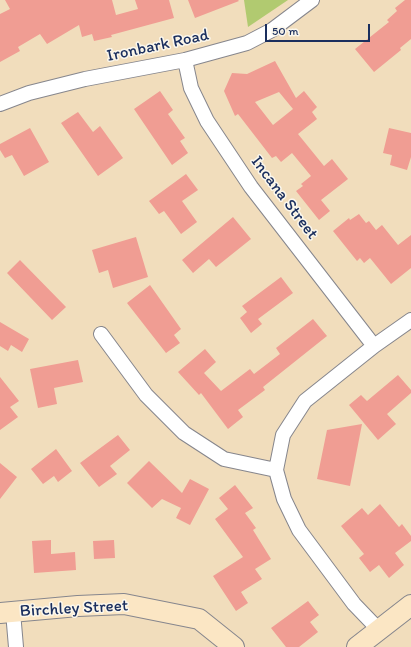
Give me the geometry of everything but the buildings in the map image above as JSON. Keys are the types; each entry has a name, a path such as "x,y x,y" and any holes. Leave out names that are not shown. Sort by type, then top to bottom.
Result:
{"street":[{"name":"Ironbark Road","path":"0,104 29,93 85,79 224,51 247,43 272,30 312,0"},
{"name":"Incana Street","path":"185,60 191,88 207,121 216,135 251,187 374,346"},
{"path":"379,630 354,604 299,530 284,499 276,470 283,434 305,401 374,346 411,320"},
{"path":"101,334 146,395 184,433 224,459 276,470"},
{"name":"Birchley Street","path":"6,613 78,606 124,604 199,619 234,647"},
{"path":"357,647 411,605"},
{"path":"6,613 16,647"}],"green space":[{"path":"244,0 288,0 248,27"}]}
